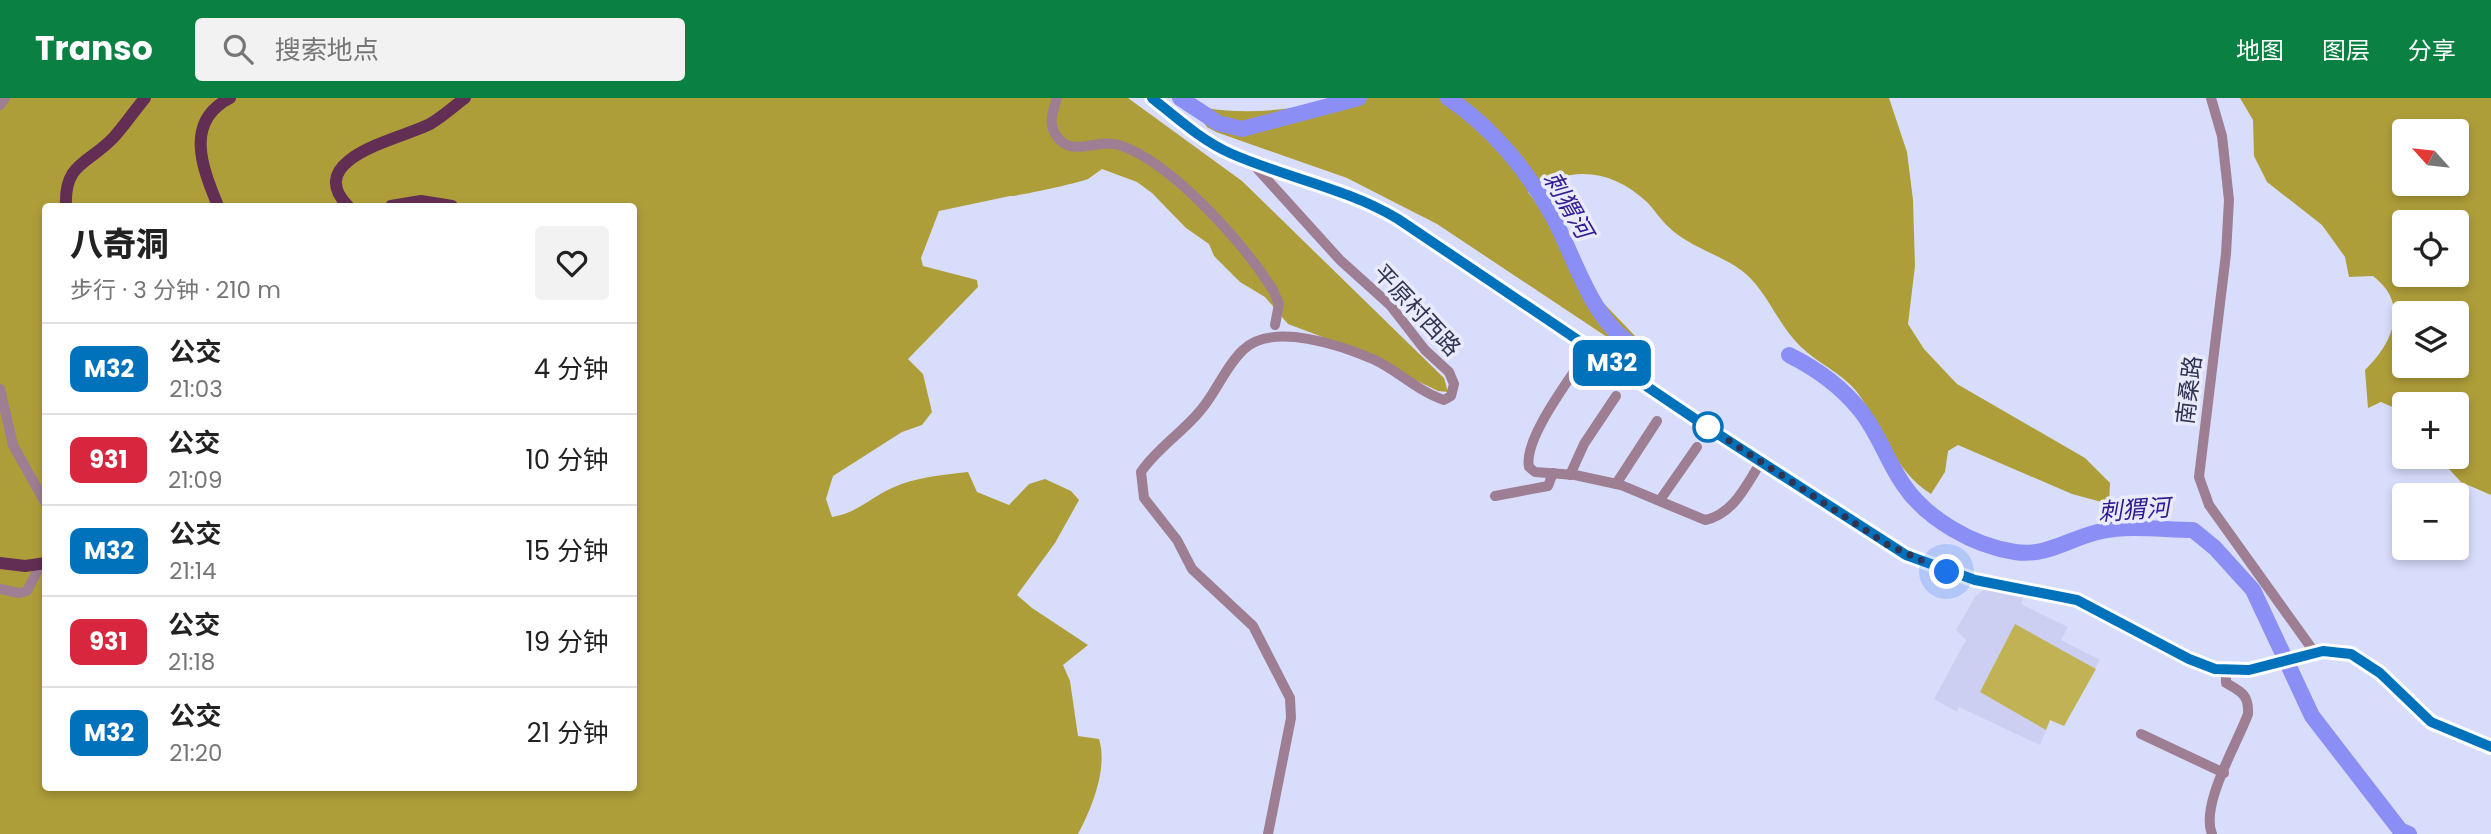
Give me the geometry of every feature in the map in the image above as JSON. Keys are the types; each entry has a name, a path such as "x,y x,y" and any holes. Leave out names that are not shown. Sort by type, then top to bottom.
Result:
{"main road":[{"path":"66,203 67,182 72,173 114,137 145,98"},
{"path":"217,203 201,160 200,138 211,113 230,98"},
{"path":"345,203 341,199 338,184 340,170 349,158 429,125 465,98"},
{"path":"1152,98 1215,146 1378,207 1888,545 1925,564 1975,580 2077,600 2189,659 2226,672 2262,667 2312,653 2341,652 2361,659 2431,722 2491,747"},
{"path":"409,203 433,203"},
{"path":"0,563 42,564"}],"street":[{"path":"0,105 5,98"},
{"path":"1057,98 1050,118 1052,129 1062,142 1074,147 1098,142 1119,145 1195,194 1273,290 1279,304 1275,325"},
{"name":"南桑路","path":"2211,98 2222,136 2229,200 2199,477 2209,505 2312,653"},
{"name":"平原村西路","path":"1250,161 1340,260 1390,305 1425,350 1449,372 1454,384 1451,396 1444,400 1375,360 1345,349 1313,340 1268,338 1242,350 1200,411 1141,472 1140,486 1144,498 1177,540 1192,569 1254,626 1290,698 1292,712 1288,737 1268,834"},
{"path":"1590,348 1532,440 1527,458 1529,467 1535,472 1570,475 1616,484 1705,520 1719,517 1735,502 1761,462"},
{"path":"0,389 13,445 42,497"},
{"path":"1570,475 1584,444 1616,396"},
{"path":"1616,484 1657,421"},
{"path":"1660,500 1697,447"},
{"path":"1495,496 1548,486 1553,473"},
{"path":"0,589 19,593 26,591 42,566"},
{"path":"2212,834 2208,825 2210,808 2248,714 2249,701 2243,692 2226,683 2226,672"},
{"path":"2141,734 2224,773"}],"shaded area":[{"path":"0,98 1128,98 1242,181 1444,378 1448,392 1438,391 1341,344 1288,324 1265,297 1240,282 1214,256 1209,244 1186,228 1152,193 1137,182 1102,169 1088,179 1074,183 939,211 921,258 923,266 977,280 978,287 908,359 923,374 932,412 922,425 902,432 833,476 826,499 832,517 856,509 884,492 910,481 968,472 977,492 1009,505 1029,484 1045,479 1071,491 1079,500 1055,543 1017,595 1088,645 1063,665 1070,681 1078,736 1099,739 1101,750 1097,788 1078,834 0,834"},
{"path":"1338,98 1889,98 1907,152 1913,200 1915,266 1908,324 1924,349 1957,384 2085,458 2110,483 2109,504 2072,494 1958,445 1948,451 1945,472 1931,494 1907,473 1857,392 1800,346 1746,274 1681,237 1666,225 1648,203 1620,183 1590,174 1575,174 1559,177 1528,192 1550,222 1586,285 1636,337 1646,363 1437,224 1347,178 1216,132 1207,127 1201,118 1206,108 1272,110 1306,106"},
{"path":"2240,98 2491,98 2491,495 2469,485 2469,483 2461,482 2449,469 2469,469 2469,392 2392,392 2392,407 2381,402 2368,408 2365,370 2383,348 2392,327 2392,378 2469,378 2469,301 2392,303 2384,287 2373,276 2349,277 2345,257 2322,225 2267,182 2254,156 2253,120"},
{"path":"1985,588 2024,595 2021,604 2068,627 2061,640 2100,660 2064,726 2050,720 2040,745 1959,707 1957,712 1934,699 1966,640 1956,630 1975,597"},
{"path":"2015,624 2096,669 2064,726 2050,720 2046,730 1980,692"}],"waterway":[{"name":"刺猬河","path":"1180,98 1218,123 1242,129 1359,98"},
{"name":"刺猬河","path":"1448,98 1494,136 1520,167 1553,217 1596,305 1607,321 1635,347"},
{"name":"刺猬河","path":"1789,355 1836,385 1852,401 1877,437 1897,475 1924,509 1952,529 1983,544 2027,553 2113,529 2193,530 2215,548 2253,590 2312,716 2400,830 2409,834"}],"bus line":[{"name":"M32","path":"1152,98 1215,146 1231,154 1350,195 1398,219 1707,427 1906,555 1975,580 2032,589 2077,600 2104,611 2189,659 2226,672 2249,670 2323,651 2351,654 2380,673 2431,722 2491,747"}],"route":[{"path":"1708,427 1888,545 1947,572"}]}
